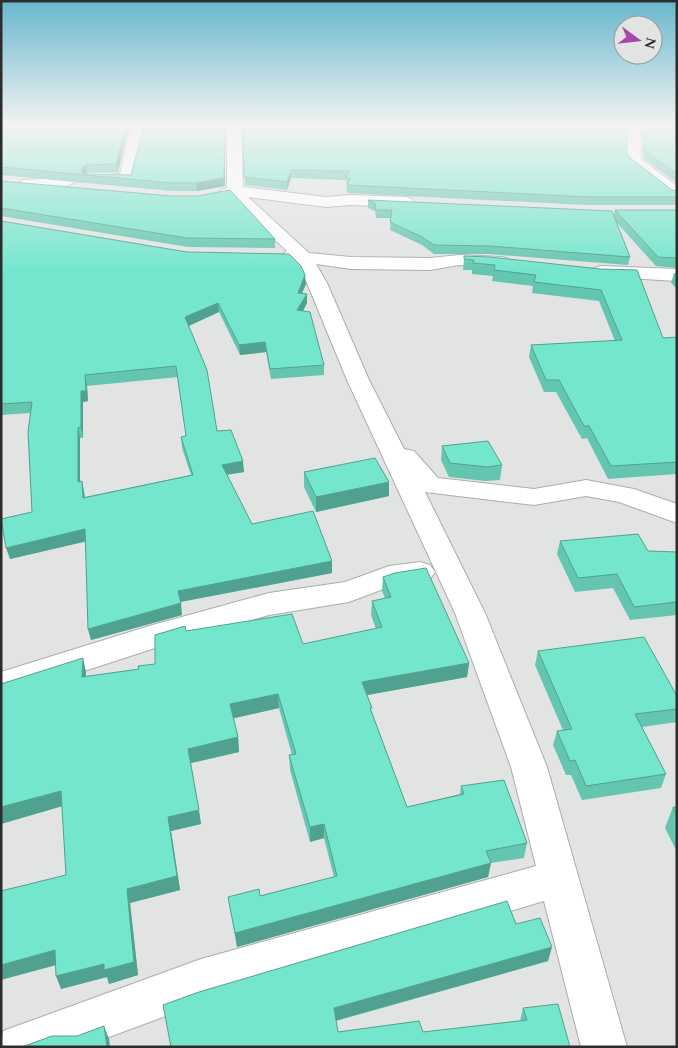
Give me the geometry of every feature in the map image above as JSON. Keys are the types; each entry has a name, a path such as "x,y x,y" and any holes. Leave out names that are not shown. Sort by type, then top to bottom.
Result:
{"street":[{"path":"1,182 126,189 129,175"},
{"path":"225,193 227,175"},
{"path":"652,175 677,194"},
{"path":"1,202 20,192 26,184"},
{"path":"225,193 326,202 350,200 422,203"},
{"path":"225,193 245,204 288,256 317,283 382,430 470,613 529,767 604,1047"},
{"path":"288,256 351,264 430,264 459,260 515,264"},
{"path":"583,271 677,275"},
{"path":"382,430 430,485 534,497 586,488 625,495 677,514"},
{"path":"1,685 149,638 269,604 349,592 389,576 449,568"},
{"path":"19,1047 201,981 558,878"}],"building":[{"path":"85,175 224,175 224,178 196,183 171,183"},
{"path":"244,175 289,175 287,182 244,177"},
{"path":"347,175 652,175 672,190 677,191 677,197 588,197 347,185 350,178 346,178"},
{"path":"1,181 171,196 197,196 230,190 275,239 187,238 1,208"},
{"path":"368,200 612,211 630,257 490,246 434,245 422,237 390,222 392,210 376,210 375,203"},
{"path":"615,210 677,210 677,258 658,257"},
{"path":"1,221 187,252 289,254 301,266 305,275 298,293 307,294 297,310 310,312 324,365 270,369 265,342 239,345 218,303 185,317 207,370 217,431 231,430 243,461 222,465 252,524 313,511 332,561 178,591 181,603 88,629 85,529 6,548 1,519 32,512 28,432 32,402 1,404","holes":["176,366 186,436 181,437 193,475 83,498 82,481 78,482 78,428 81,427 81,391 86,391 85,375"]},
{"path":"464,256 600,269 637,270 663,338 677,337 677,462 611,466 589,426 584,426 559,380 546,380 531,345 622,340 601,290 534,282 536,275 494,270 495,265 473,263 474,260 464,259"},
{"path":"488,441 502,465 487,467 450,463 442,446"},
{"path":"375,458 389,482 316,497 304,472"},
{"path":"638,534 648,551 677,552 677,602 634,607 617,574 578,578 560,541"},
{"path":"426,568 469,663 362,682 372,708 370,708 407,807 464,794 461,786 504,780 527,843 486,851 491,863 235,933 228,897 259,889 260,896 337,876 324,824 310,827 289,755 296,754 278,694 230,704 238,737 188,749 199,810 168,817 177,876 127,889 134,962 104,970 104,964 56,976 55,950 1,965 1,891 66,875 61,791 1,807 1,684 83,658 82,677 139,669 138,666 155,664 155,635 185,626 186,631 292,614 303,644 382,627 372,601 391,597 383,577"},
{"path":"644,637 677,696 677,709 635,714 666,774 586,786 575,760 570,761 557,731 572,729 538,651"},
{"path":"673,807 677,807 677,815"},
{"path":"507,901 516,924 540,918 552,947 334,1008 338,1032 419,1021 423,1032 527,1020 523,1008 558,1004 570,1047 171,1047 163,1005 199,992"},
{"path":"104,1026 107,1047 22,1047 52,1036 77,1036"}]}
